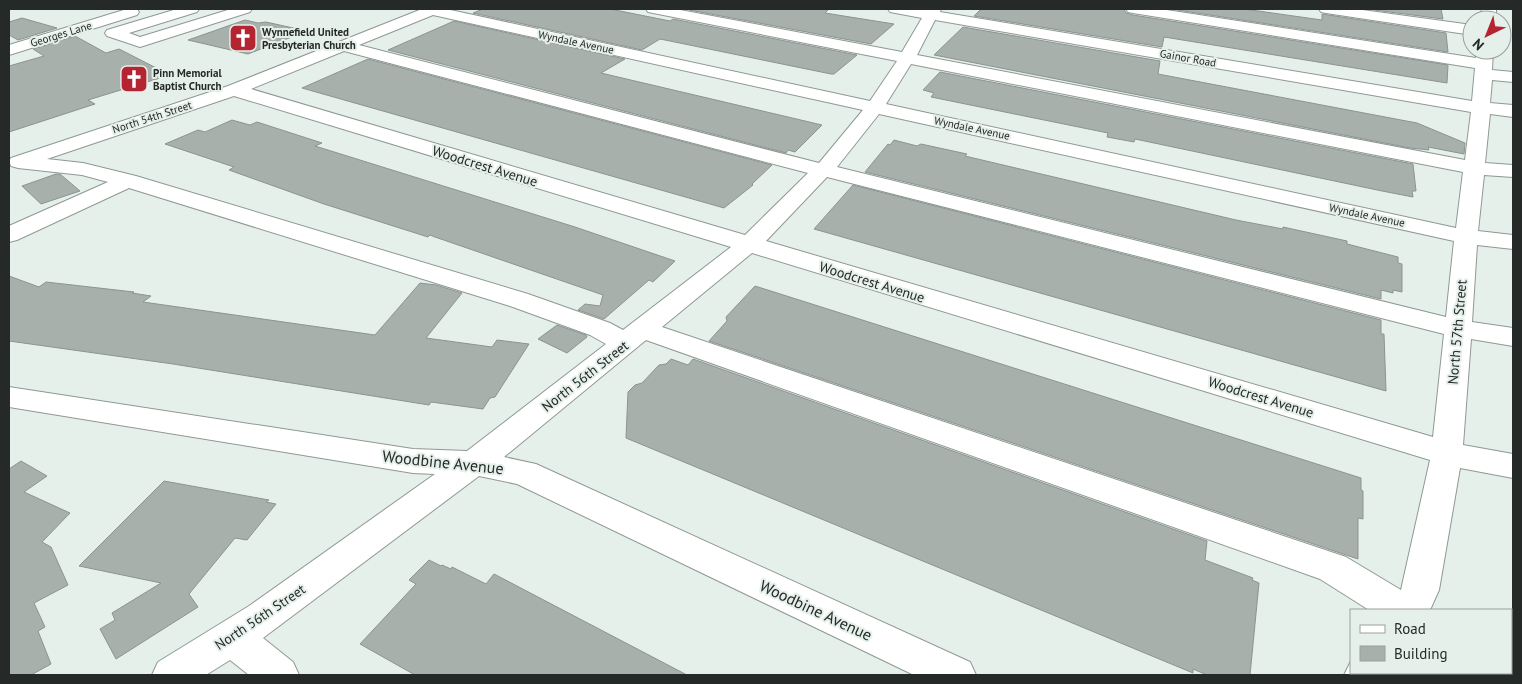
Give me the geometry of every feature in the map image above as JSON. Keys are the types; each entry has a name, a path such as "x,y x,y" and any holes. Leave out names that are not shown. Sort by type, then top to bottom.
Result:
{"street":[{"name":"Georges Lane","path":"9,50 142,9"},
{"path":"192,9 113,33 140,42 245,9"},
{"name":"North 54th Street","path":"13,164 234,90 432,9"},
{"name":"Wyndale Avenue","path":"432,9 1466,237 1513,242"},
{"path":"654,9 1474,168 1513,171"},
{"name":"Gainor Road","path":"896,9 932,12 1481,108 1513,111"},
{"path":"1133,9 1484,63 1513,77"},
{"path":"1326,9 1462,29"},
{"name":"North 56th Street","path":"172,675 270,612 474,463 635,337 748,245 823,170 875,107 907,58 932,12"},
{"path":"344,46 823,170 1458,329 1513,337"},
{"name":"North 57th Street","path":"1411,609 1420,590 1447,453 1484,63"},
{"name":"Woodcrest Avenue","path":"234,90 1447,453 1490,463 1513,466"},
{"path":"13,164 83,169 128,181 528,303 600,329 635,337 1333,568 1399,609"},
{"path":"9,235 128,181"},
{"name":"Woodbine Avenue","path":"9,397 413,461 474,463 524,473 956,675"},
{"path":"232,637 279,675"}],"building":[{"path":"483,9 610,9 670,21 673,19 857,55 834,74 831,74 660,39 642,50 473,13"},
{"path":"829,9 825,13 894,24 871,44 689,10"},
{"path":"981,9 1124,9 1126,13 1133,15 1448,65 1447,83 1164,37 1162,47 974,16"},
{"path":"1171,9 1244,9 1322,20 1322,14 1446,33 1448,52"},
{"path":"1367,9 1441,9 1443,19"},
{"path":"22,18 57,28 18,40 9,35 9,22"},
{"name":"Wynnefield United Presbyterian Church","path":"245,20 258,23 266,22 307,31 248,54 188,40"},
{"path":"454,21 625,59 601,73 822,125 795,152 788,150 786,153 388,50"},
{"path":"963,27 1160,61 1158,74 1417,123 1465,143 1464,154 1428,147 1429,150 1410,148 934,55"},
{"path":"75,36 106,53 119,49 170,75 88,100 95,104 9,132 9,66 44,56 33,49"},
{"path":"368,59 772,165 753,185 724,208 302,88"},
{"path":"940,72 1413,164 1416,191 1412,191 1413,197 1382,191 1135,139 1134,142 1107,137 1108,133 931,97 934,93 923,90"},
{"path":"232,120 250,125 257,122 322,143 315,146 575,227 675,261 653,282 649,280 604,319 578,310 585,304 600,306 603,295 430,235 428,237 324,204 229,170 234,167 165,144 198,130 205,132"},
{"path":"894,140 917,146 921,144 967,154 965,156 1236,220 1283,229 1283,227 1347,241 1347,244 1398,257 1398,263 1402,264 1402,292 1393,290 1393,293 1381,290 1381,299 865,172 888,144 890,145"},
{"path":"60,174 80,191 41,204 22,186"},
{"path":"853,185 1381,320 1381,334 1384,334 1386,391 814,229"},
{"path":"9,276 39,287 46,282 134,292 132,293 151,296 143,302 375,335 420,283 436,285 462,293 426,338 492,347 497,340 529,344 495,397 490,398 483,409 431,402 429,405 173,364 9,341"},
{"path":"755,286 1361,478 1363,519 1358,518 1358,559 709,341 727,321 726,317"},
{"path":"557,325 587,337 567,353 538,339"},
{"path":"671,359 688,365 693,359 1207,541 1205,560 1253,578 1252,580 1259,583 1250,675 1207,675 1193,669 1193,673 626,438 628,392 635,385 642,383 659,365 666,364"},
{"path":"21,461 47,476 24,492 70,513 42,542 51,547 68,585 34,603 45,627 38,631 51,664 31,675 9,675 9,469"},
{"path":"164,481 269,500 266,502 276,504 247,540 235,538 189,594 198,607 116,659 100,629 115,620 112,613 161,583 79,566"},
{"path":"429,560 441,566 451,569 452,567 486,584 494,574 687,675 415,675 360,644 416,584 409,580"}],"place":[{"name":"Wynnefield United Presbyterian Church","path":"243,38"},
{"name":"Pinn Memorial Baptist Church","path":"134,79"}]}
